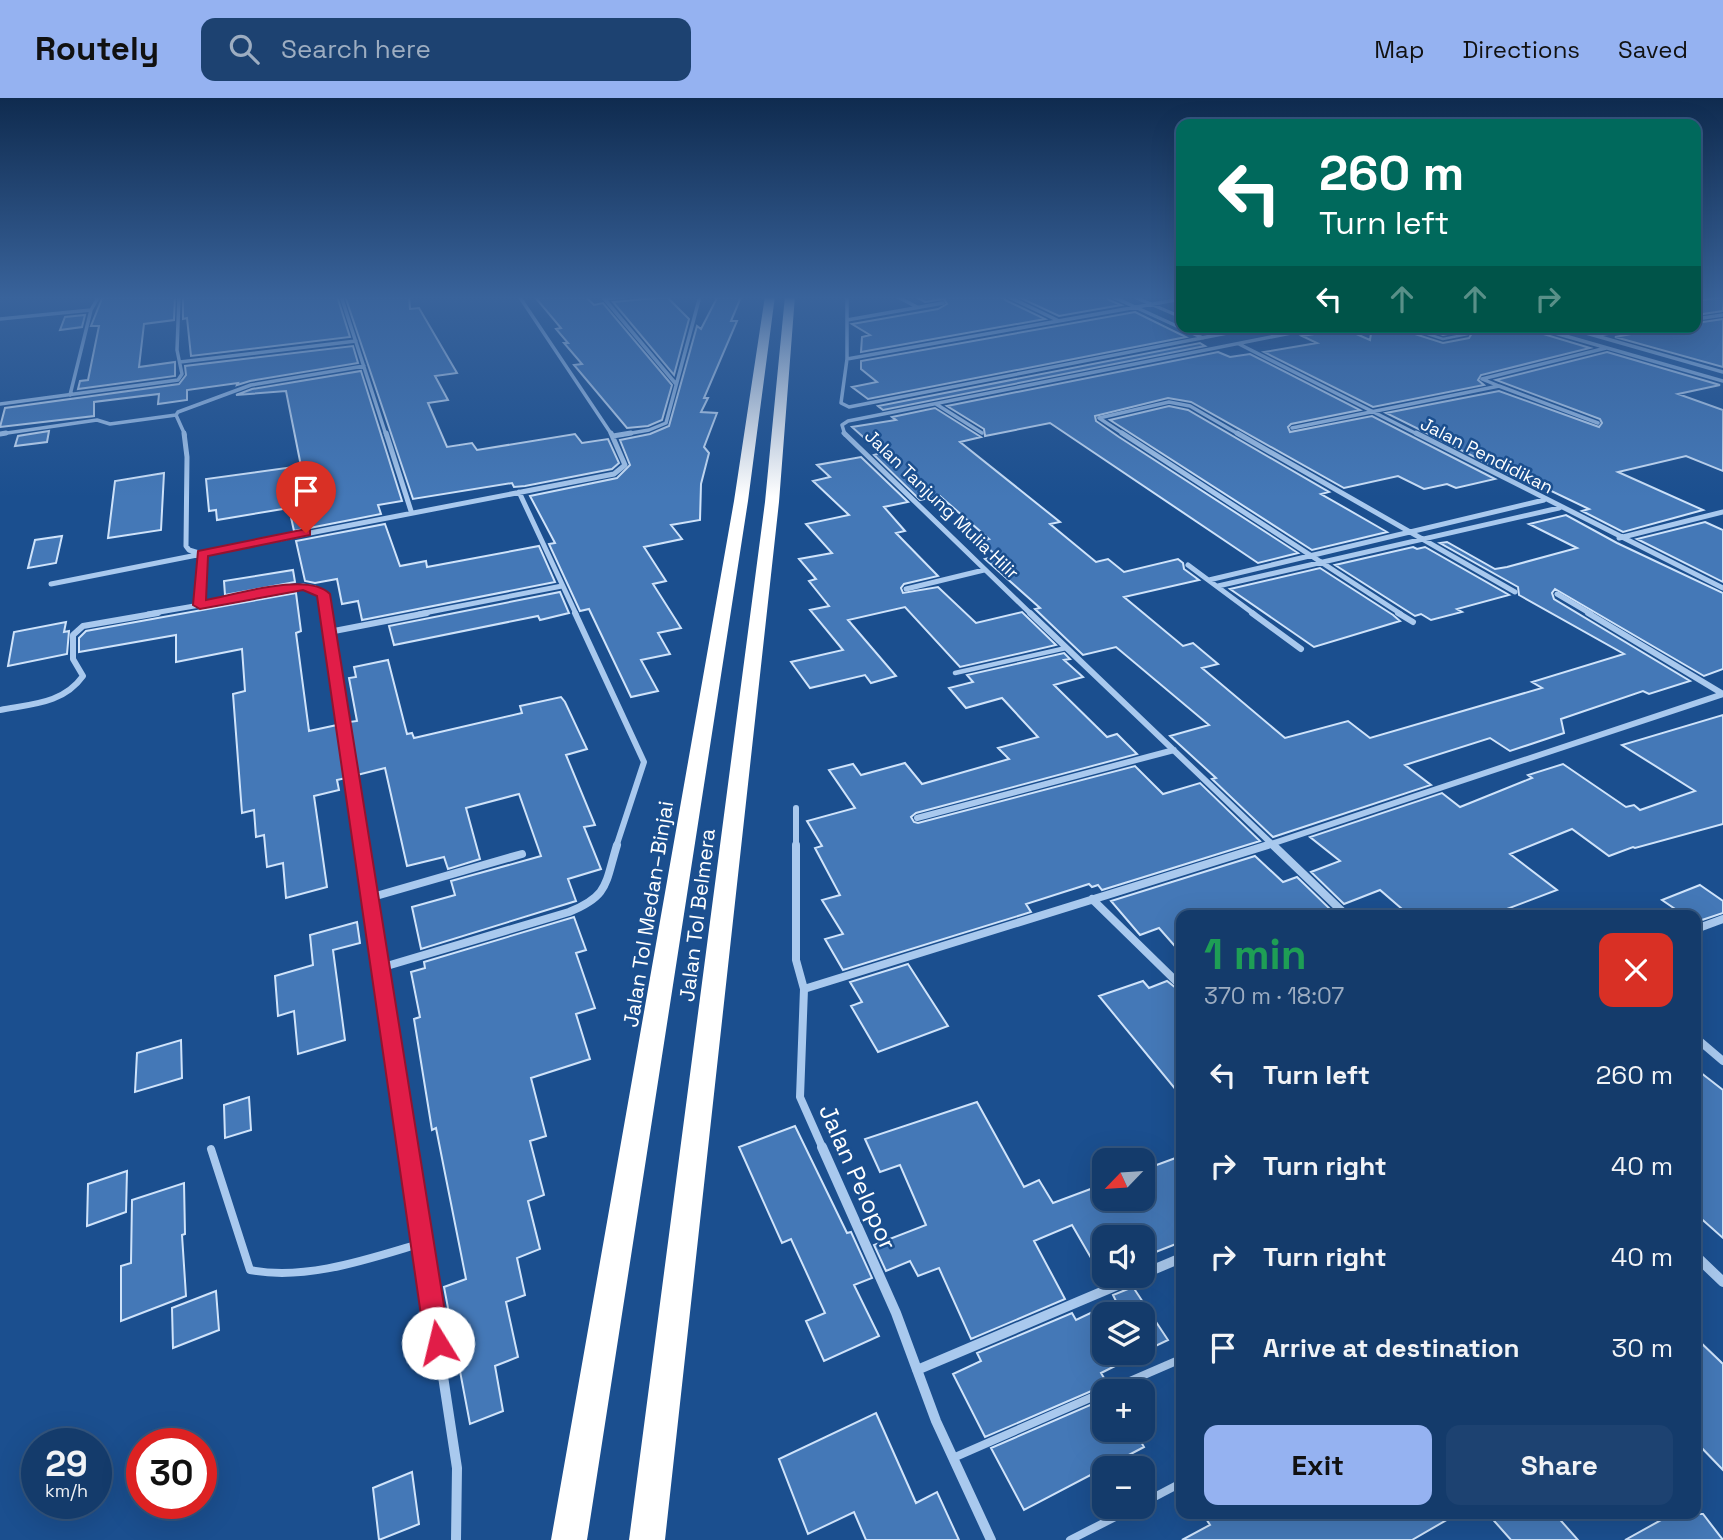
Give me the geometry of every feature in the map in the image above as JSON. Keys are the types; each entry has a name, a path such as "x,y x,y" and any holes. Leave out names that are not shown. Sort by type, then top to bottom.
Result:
{"highway":[{"name":"Jalan Tol Medan–Binjai","path":"569,1540 741,501 760,363"},
{"name":"Jalan Tol Belmera","path":"647,1540 770,516 784,363"}],"street":[{"path":"70,396 78,363"},
{"path":"0,404 178,380 182,374 180,363"},
{"path":"51,584 614,474 625,465 613,436 564,363"},
{"path":"659,363 676,384"},
{"path":"613,436 649,430 666,423 682,363"},
{"path":"846,363 841,403 856,407 1076,363"},
{"name":"Jalan Tanjung Mulia Hilir","path":"1142,363 848,421 842,425 845,436 1341,910"},
{"name":"Jalan Pendidikan","path":"1277,363 1559,508 1723,588"},
{"path":"1545,363 1482,379 1598,423"},
{"path":"1661,363 1723,381"},
{"path":"1693,363 1723,372"},
{"path":"0,434 97,421 110,424 176,415 183,409 251,385 364,366 411,512"},
{"path":"1706,376 1723,372"},
{"path":"1292,428 1499,386"},
{"path":"1413,622 1099,418 1169,402 1190,406 1515,592"},
{"path":"936,404 982,433"},
{"path":"176,415 181,420 187,438 186,545 189,550 202,554"},
{"path":"380,968 569,912 593,902 602,892 644,760 519,492"},
{"path":"1209,580 1545,500"},
{"path":"1218,586 1559,508"},
{"path":"1619,538 1723,512"},
{"path":"200,605 202,554"},
{"path":"1188,565 1300,649"},
{"path":"906,589 984,569"},
{"path":"0,710 64,696 77,688 83,676 73,659 73,635 83,626 303,586 315,588 323,594 457,1468 456,1540"},
{"path":"330,632 562,586"},
{"path":"1557,594 1723,694"},
{"path":"804,989 1272,844 1723,694"},
{"path":"917,818 1174,750"},
{"name":"Jalan Pelopor","path":"796,808 796,960 804,989 800,1097 804,1112 896,1313 953,1458 991,1540"},
{"path":"369,898 522,853"},
{"path":"1092,899 1176,981"},
{"path":"1701,927 1723,919"},
{"path":"1701,1042 1723,1061"},
{"path":"1155,1269 1176,1260"},
{"path":"1701,1261 1723,1282"},
{"path":"917,1370 1110,1288"}],"lane":[{"path":"955,673 1066,648"},
{"path":"211,1149 250,1270 261,1274 298,1270 383,1254 422,1243"},
{"path":"1135,1379 1176,1361"},
{"path":"953,1458 1092,1398"},
{"path":"1155,1497 1176,1486"},
{"path":"1070,1540 1111,1519"}],"building":[{"path":"91,363 139,363 139,367 175,363 175,376 78,389 80,381 88,380"},
{"path":"208,363 356,363 237,385 238,383 187,390 187,400 158,404 159,394 94,402 94,416 0,427 5,408 179,384 186,375 185,366"},
{"path":"368,363 451,363 457,373 435,376 448,400 428,403 447,447 472,443 477,450 575,434 582,443 608,439 619,463 612,469 525,486 514,487 512,483 413,499"},
{"path":"654,363 672,385 662,420 648,426 627,428 574,365"},
{"path":"664,363 677,363 674,375"},
{"path":"687,363 719,363 701,412 717,413 704,447 709,453 701,484 700,520 671,525 682,539 644,547 666,581 653,584 681,628 658,633 670,654 641,660 658,691 631,697 589,609 580,611 549,544 555,543 530,496 617,478 630,465 620,440 650,434 669,426"},
{"path":"861,363 1051,363 868,399 852,387 877,382 861,369"},
{"path":"1096,363 1118,363 883,410 878,406"},
{"path":"1161,363 1268,363 1360,410 1291,424 1288,427 1290,432 1372,416 1495,479 1456,488 1447,484 1424,489 1398,476 1344,488 1191,402 1168,398 1095,416 1096,421 1119,437 1298,553 1258,563 1050,423 985,436 984,429 947,406"},
{"path":"1286,363 1528,363 1481,375 1478,380 1484,385 1373,407"},
{"path":"1562,363 1646,363 1720,385 1678,394 1723,410 1723,471 1686,456 1618,472 1703,510 1623,532 1582,511 1589,509 1516,474 1511,475 1386,413 1499,391 1599,427 1602,423 1600,419 1496,380"},
{"path":"361,371 402,501 378,505 381,514 294,531 289,508 217,520 216,510 209,511 206,479 301,466 286,391 236,395 252,389"},
{"path":"1169,406 1188,410 1329,492 1321,494 1387,532 1312,550 1110,420"},
{"path":"935,408 981,437 960,442 1060,522 1050,524 1096,562 1108,559 1124,572 1178,559 1183,563 1184,569 1199,580 1124,597 1183,646 1193,643 1218,664 1202,668 1285,738 1348,721 1370,738 1542,688 1532,682 1624,654 1519,595 1518,587 1440,543 1447,542 1495,569 1507,567 1577,548 1529,524 1566,515 1617,543 1723,593 1723,669 1704,676 1555,589 1552,593 1554,599 1690,681 1649,694 1643,691 1561,719 1564,733 1510,751 1490,738 1405,765 1431,785 1273,837 1212,779 1216,778 1170,736 1209,725 1116,647 1083,655 1035,609 1040,608 985,559 997,556 980,541 989,539 940,496 920,500 874,455 881,453 852,427 896,420 892,417"},
{"path":"49,431 47,442 15,446 18,436"},
{"path":"861,457 908,502 884,507 905,531 896,533 938,576 904,584 901,588 903,593 938,587 976,623 1022,612 1056,645 960,667 905,607 848,620 896,676 871,683 865,675 810,688 791,662 843,650 810,610 829,606 809,581 816,579 799,559 832,553 806,524 849,515 813,481 830,477 817,465"},
{"path":"164,473 161,530 108,538 115,481"},
{"path":"1705,522 1723,530 1723,582 1637,539"},
{"path":"385,524 400,566 426,561 427,567 539,546 555,582 362,620 358,601 342,604 337,579 315,583 305,581 296,541"},
{"path":"62,536 56,563 28,568 35,540"},
{"path":"1413,547 1425,547 1509,595 1457,609 1462,612 1431,620 1421,614 1415,616 1335,565"},
{"path":"1320,568 1400,621 1314,647 1230,589"},
{"path":"293,570 295,582 225,595 224,581"},
{"path":"560,592 569,613 540,620 538,616 394,645 389,626"},
{"path":"296,593 301,631 296,633 309,731 337,725 346,778 337,780 339,790 314,796 327,887 286,898 283,863 267,867 264,835 256,837 254,810 242,813 233,694 245,691 242,649 176,662 176,635 79,652 79,638 86,631"},
{"path":"66,622 64,632 69,631 67,654 8,666 14,632"},
{"path":"1064,653 1070,659 1064,660 1083,677 1054,685 1107,737 1117,734 1137,754 916,813 911,817 914,822 1135,766 1163,794 1200,783 1260,841 1102,890 1098,885 1092,887 1089,884 1026,904 1031,912 843,970 825,939 843,934 822,900 840,895 815,848 822,846 807,821 855,808 829,770 853,764 861,775 905,763 922,784 1009,759 998,748 1038,737 1002,698 966,708 949,688 973,682 967,675"},
{"path":"388,660 407,734 412,733 414,738 522,713 520,706 561,697 565,702 587,749 566,755 595,825 584,827 601,869 568,879 576,901 421,949 412,907 455,895 451,881 541,856 519,794 466,808 480,859 448,869 444,857 407,866 385,768 357,775 349,722 357,721 349,678 356,677 354,667"},
{"path":"1723,715 1723,824 1633,847 1609,856 1572,829 1510,854 1557,890 1504,910 1403,910 1380,890 1344,904 1311,872 1340,861 1310,837 1442,793 1460,807 1532,778 1528,775 1563,764 1626,807 1634,805 1640,810 1695,791 1622,745"},
{"path":"1255,856 1283,882 1297,877 1330,909 1176,910 1176,947 1159,928 1140,935 1111,901"},
{"path":"1700,885 1723,901 1723,913 1701,920 1701,910 1677,910 1662,900"},
{"path":"574,917 586,950 576,953 595,1008 576,1014 590,1059 531,1078 546,1136 530,1141 544,1195 528,1201 540,1249 517,1258 525,1295 506,1302 518,1357 495,1366 503,1411 470,1424 444,1287 466,1279 436,1128 432,1130 414,1019 420,1017 411,972 425,968 424,962"},
{"path":"357,922 360,943 333,950 345,1040 298,1054 294,1011 278,1016 275,976 313,965 310,935"},
{"path":"908,964 948,1026 878,1052 851,1006 862,1002 850,982"},
{"path":"1143,981 1149,988 1167,981 1176,988 1176,1090 1099,996"},
{"path":"181,1040 182,1078 135,1092 137,1053"},
{"path":"1701,1073 1723,1090 1723,1238 1701,1218"},
{"path":"249,1097 251,1130 225,1138 224,1105"},
{"path":"977,1102 1024,1187 1039,1180 1053,1203 1092,1188 1092,1211 1155,1211 1155,1166 1176,1158 1176,1244 1155,1252 1155,1225 1092,1225 1092,1260 1072,1225 1034,1241 1065,1299 971,1339 939,1268 918,1276 910,1261 886,1271 874,1245 926,1225 900,1165 880,1172 865,1139"},
{"path":"795,1126 872,1278 854,1285 879,1336 824,1361 806,1321 825,1313 791,1239 782,1243 739,1147"},
{"path":"127,1171 126,1212 87,1226 88,1184"},
{"path":"184,1183 185,1234 182,1235 186,1296 121,1321 121,1266 131,1263 132,1200"},
{"path":"1134,1288 1143,1302 1114,1302 1116,1301 1113,1295"},
{"path":"216,1291 219,1330 173,1348 172,1308"},
{"path":"1092,1312 1092,1365 1117,1365 1101,1373 1104,1379 1092,1379 1092,1391 985,1437 953,1374 981,1361 977,1353 1072,1313 1076,1320"},
{"path":"1155,1320 1168,1340 1155,1346"},
{"path":"1701,1343 1723,1364 1723,1470 1701,1447"},
{"path":"1092,1404 1092,1442 1141,1442 1144,1447 1127,1456 1092,1456 1092,1474 1024,1510 991,1448"},
{"path":"876,1413 916,1503 937,1492 959,1540 866,1540 854,1512 808,1534 779,1459"},
{"path":"412,1472 419,1524 379,1540 373,1488"},
{"path":"1703,1514 1723,1540 1625,1540 1663,1519 1701,1519"},
{"path":"1206,1519 1448,1519 1412,1540 1182,1540 1210,1525"},
{"path":"1492,1519 1559,1519 1578,1540 1511,1540"}],"route":[{"path":"306,533 202,554 200,605 303,586 315,588 323,594 438,1343"}]}
